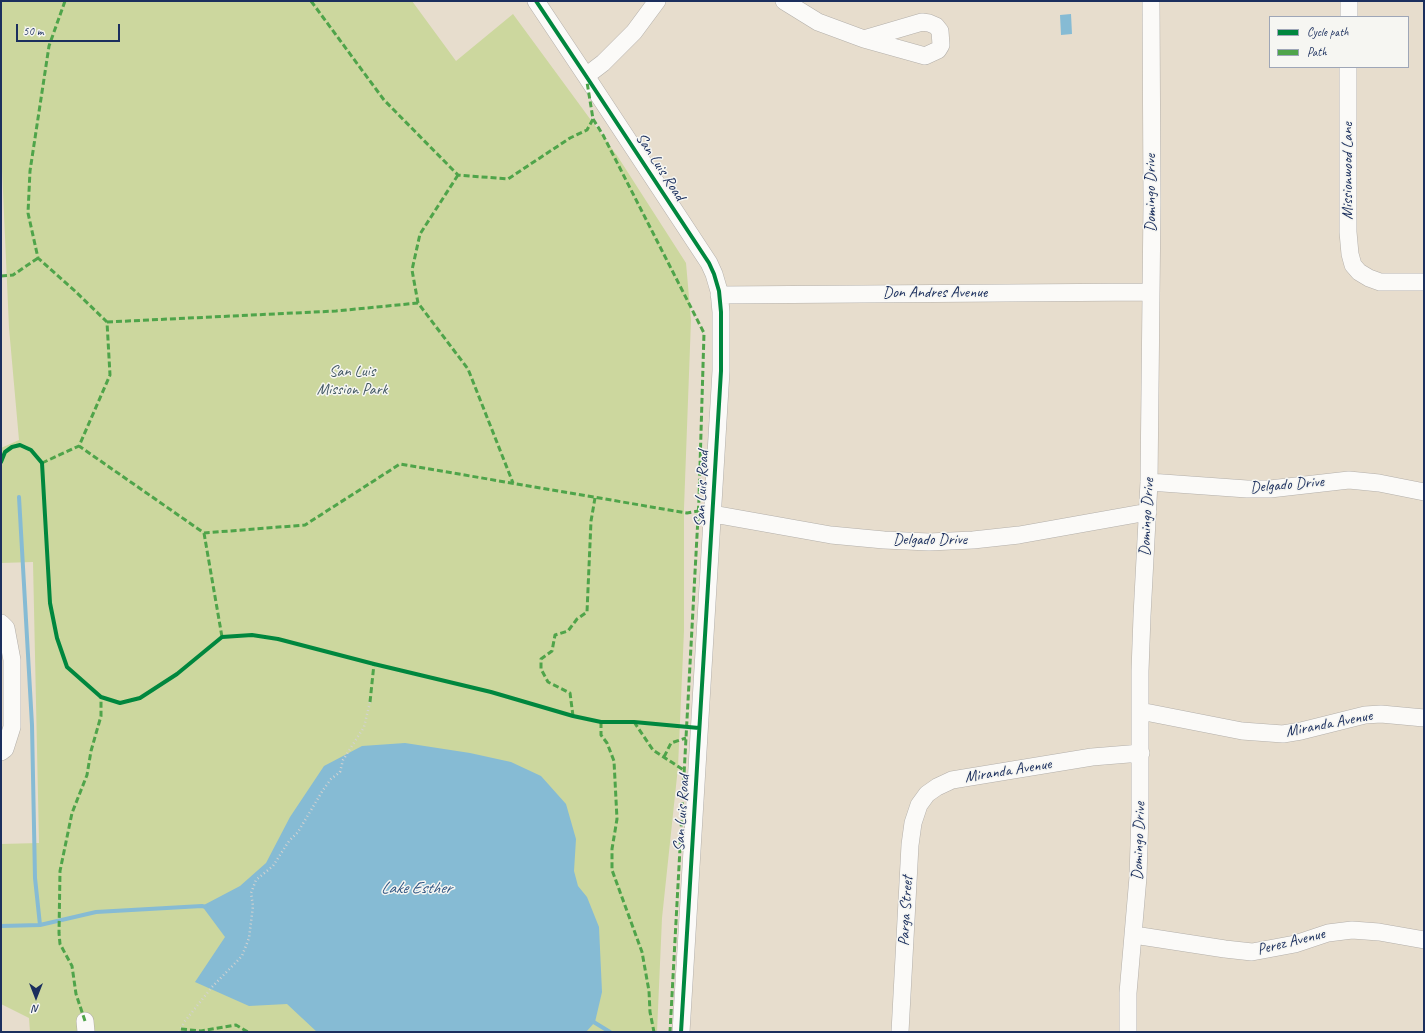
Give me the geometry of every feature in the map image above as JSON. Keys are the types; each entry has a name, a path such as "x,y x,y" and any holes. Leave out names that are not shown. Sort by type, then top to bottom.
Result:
{"street":[{"name":"San Luis Road","path":"536,1 709,263 714,274 719,295 721,312 721,371 681,1032"},
{"path":"586,76 603,63 634,32 657,1"},
{"path":"784,1 818,22 864,39"},
{"name":"Domingo Drive","path":"1128,1032 1128,993 1138,877 1142,616 1149,482 1152,203 1151,1"},
{"path":"1349,1 1349,16"},
{"name":"Missionwood Lane","path":"1348,68 1348,232 1350,254 1353,265 1358,272 1380,282 1424,282"},
{"name":"Don Andres Avenue","path":"719,295 1150,292"},
{"name":"Delgado Drive","path":"1149,482 1262,489 1349,480 1379,483 1424,492"},
{"name":"Delgado Drive","path":"713,514 831,535 884,540 929,542 972,540 1019,535 1148,512"},
{"path":"1,623 6,628 12,660 12,727 5,749 1,752"},
{"name":"Miranda Avenue","path":"1140,711 1242,731 1283,734 1365,715 1381,714 1424,718"},
{"name":"Miranda Avenue","path":"927,794 937,787 952,780 1092,757 1141,754"},
{"name":"Parga Street","path":"900,1032 910,845 913,823 919,805 927,794"},
{"name":"Perez Avenue","path":"1134,935 1252,952 1295,944 1328,933 1352,930 1379,932 1424,940"}],"path":[{"path":"179,1032 185,1021 212,987 242,956 249,938 253,906 251,893 256,880 273,866 289,841 298,832 323,790 331,779 340,772 343,760 364,727 370,702"}],"green space":[{"name":"San Luis Mission Park","path":"1,1 412,1 456,61 513,14 618,157 686,263 691,320 684,508 684,631 678,767 662,918 657,1032 30,1032 29,1018 1,1004 1,844 39,843 33,562 1,563 1,448 19,440 9,328 1,146"}],"water":[{"path":"1071,14 1072,34 1061,35 1060,15"},
{"name":"Lake Esther","path":"405,743 470,753 511,762 541,776 566,804 576,839 574,871 578,886 587,897 599,927 602,992 595,1022 586,1032 317,1032 287,1004 249,1006 195,982 225,937 202,906 240,886 266,863 290,817 324,766 362,746"}],"waterway":[{"path":"19,497 32,725 35,878 40,925"},
{"path":"1,926 40,925 96,912 206,907"},
{"path":"592,1021 610,1032"}],"marked path":[{"path":"65,1 49,46 30,171 28,213 38,258 107,322 110,375 79,446 204,533 305,525 400,464 687,513 698,511"},
{"path":"311,1 384,100 458,175 508,179 570,138 587,130 593,119 587,82"},
{"path":"593,119 603,135 704,333 699,499 670,1032"},
{"path":"458,175 420,234 412,270 418,303 468,369 513,483"},
{"path":"1,276 13,275 38,258"},
{"path":"107,322 336,311 418,303"},
{"path":"42,463 79,446"},
{"path":"573,716 570,693 548,682 541,669 541,659 552,651 555,635 568,631 577,619 587,612 591,521 595,498"},
{"path":"204,533 222,637"},
{"path":"370,702 374,664"},
{"path":"85,1021 76,994 72,966 60,944 60,871 72,813 87,775 91,751 101,716 101,697"},
{"path":"601,722 601,735 607,743 614,761 617,819 612,849 612,870 642,952 654,1032"},
{"path":"634,722 653,750 685,771"},
{"path":"664,757 671,743 686,738"},
{"path":"181,1029 201,1031 236,1025 248,1032"}],"cycle path":[{"path":"536,1 709,263 719,291 721,312 721,371 681,1032"},
{"path":"1,462 5,452 12,447 20,445 31,450 42,463 50,603 57,638 67,667 101,697 120,703 140,698 177,674 222,637 252,635 278,639 491,692 573,716 601,722 634,722 699,728"}]}
